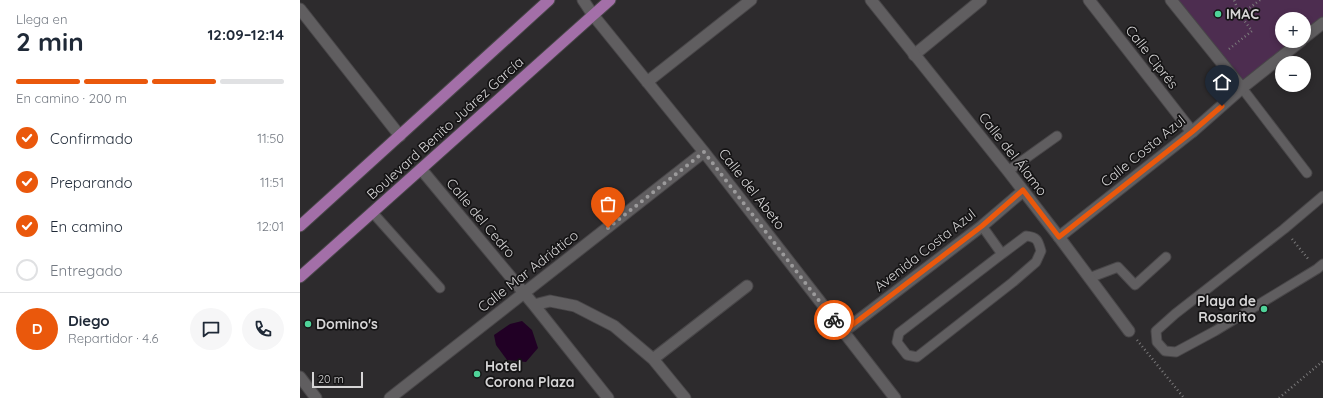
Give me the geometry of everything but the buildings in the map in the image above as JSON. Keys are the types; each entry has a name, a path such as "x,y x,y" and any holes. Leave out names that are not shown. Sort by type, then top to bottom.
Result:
{"main road":[{"name":"Boulevard Benito Juárez García","path":"300,226 549,0"},
{"name":"Boulevard Benito Juárez García","path":"300,277 610,0"}],"street":[{"name":"Calle del Abeto","path":"583,0 593,15 704,152 894,398"},
{"path":"647,82 750,0"},
{"name":"Calle del Álamo","path":"871,0 1023,190 1129,330"},
{"path":"914,55 981,0"},
{"name":"Calle Ciprés","path":"1089,0 1192,132"},
{"path":"1171,0 1242,88"},
{"path":"300,9 400,136"},
{"path":"1311,32 1323,23"},
{"name":"Calle Costa Azul","path":"1059,237 1192,132 1242,88 1291,48"},
{"name":"Calle Mar Adriático","path":"390,398 704,152"},
{"name":"Calle del Cedro","path":"422,169 608,398"},
{"name":"Avenida Costa Azul","path":"843,332 982,226 1023,190"},
{"path":"653,359 747,286"},
{"path":"534,306 550,301 575,306 614,326 653,359 685,398"},
{"path":"300,377 316,398"}],"lane":[{"path":"1242,88 1307,173"},
{"path":"1008,171 1057,136"},
{"path":"1320,267 1215,331 1176,352 1165,351 1157,342 1156,331 1175,314 1284,229 1323,196"},
{"path":"373,213 440,288"},
{"path":"982,226 1002,254"},
{"path":"1026,236 1033,237 1038,240 1041,251 1036,262 1014,282 917,357 907,355 897,342 899,333 1002,254 1026,236"},
{"path":"1089,278 1118,267 1135,285 1166,257"}],"path":[{"path":"1231,75 1235,59 1228,50 1252,31 1240,15 1234,0"},
{"path":"1240,15 1260,0"},
{"path":"1284,229 1320,267"},
{"path":"1129,330 1184,398"},
{"path":"1279,398 1323,361"}],"shaded area":[{"path":"1171,0 1323,0 1323,23 1311,32 1311,12 1275,12 1275,48 1292,48 1282,56 1275,56 1275,62 1242,88"},
{"path":"522,321 532,330 538,348 526,362 507,360 496,345 494,335 510,324"}],"way so far":[{"path":"608,228 704,152 834,320"}],"place":[{"name":"IMAC","path":"1218,14"},
{"name":"Playa de Rosarito","path":"1264,309"},
{"name":"Domino's","path":"308,324"},
{"name":"Hotel Corona Plaza","path":"477,374"}],"route":[{"path":"834,320 843,332 982,226 1023,190 1059,237 1192,132 1222,106"}]}
